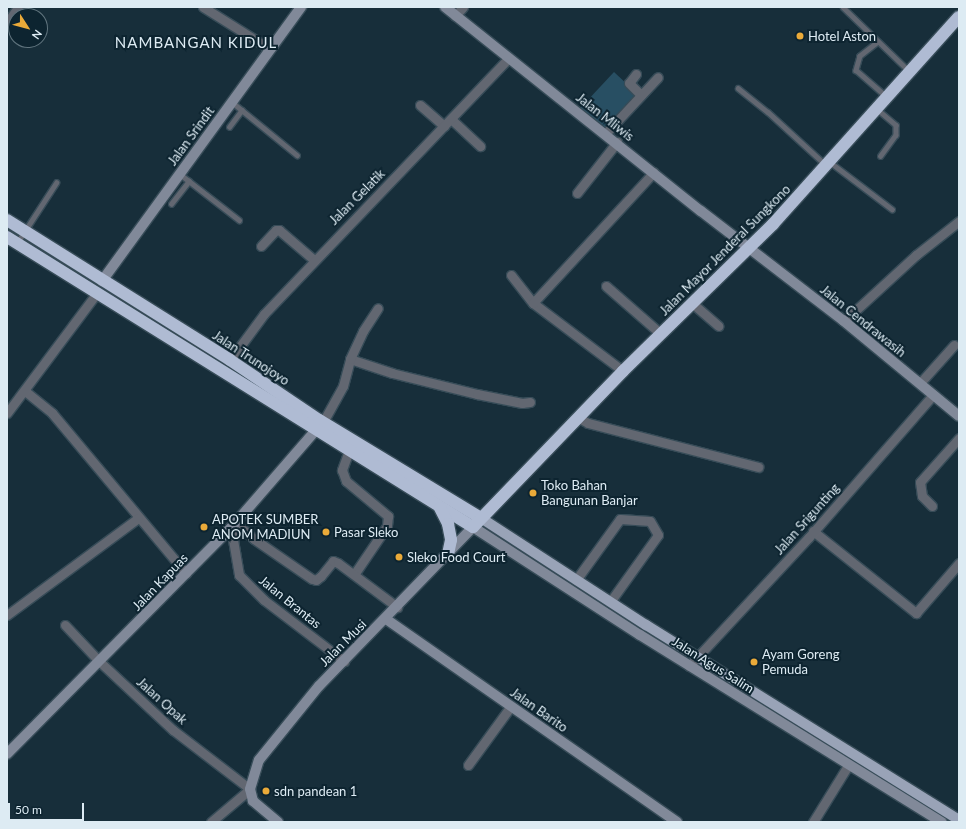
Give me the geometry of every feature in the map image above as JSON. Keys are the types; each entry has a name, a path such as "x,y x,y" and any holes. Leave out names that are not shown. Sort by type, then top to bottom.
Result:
{"highway":[{"name":"Jalan Mayor Jenderal Sungkono","path":"473,527 624,371 749,248 798,197 886,96 959,17"},
{"name":"Jalan Trunojoyo","path":"7,220 230,360 320,427"},
{"name":"Jalan Trunojoyo","path":"12,240 96,294 320,427 482,518"},
{"name":"Jalan Trunojoyo","path":"351,445 438,505 473,527"},
{"path":"438,505 448,524 451,540 448,554"}],"main road":[{"name":"Jalan Srindit","path":"102,281 301,7"},
{"name":"Jalan Mliwis","path":"445,7 606,133 749,248"},
{"name":"Jalan Cendrawasih","path":"749,248 844,321 959,416"},
{"name":"Jalan Kapuas","path":"7,754 100,662 233,526 320,427"},
{"path":"482,518 646,625 959,820"},
{"name":"Jalan Musi","path":"250,789 259,760 271,742 319,686 386,619 473,527"},
{"name":"Jalan Agus Salim","path":"473,527 640,635 942,822"},
{"name":"Jalan Barito","path":"386,619 677,822"},
{"path":"640,635 646,625"},
{"path":"768,713 773,704"},
{"path":"250,789 253,801 278,822"},
{"path":"913,804 919,795"}],"street":[{"path":"7,23 18,7"},
{"path":"203,7 270,49"},
{"path":"456,16 463,7"},
{"name":"Jalan Gelatik","path":"230,360 264,314 314,260 509,58"},
{"path":"636,74 629,83 642,95"},
{"path":"606,133 658,77"},
{"path":"420,105 444,126"},
{"path":"451,119 480,146"},
{"path":"577,193 617,142"},
{"path":"533,303 654,172"},
{"path":"844,321 916,255 959,221"},
{"path":"261,246 276,230 279,230 314,260"},
{"path":"511,275 533,303 624,371"},
{"path":"606,286 661,334"},
{"path":"7,413 25,391 96,294"},
{"path":"692,303 718,326"},
{"path":"320,427 343,386 350,359 363,331 378,308"},
{"path":"920,383 954,345"},
{"path":"350,359 392,373 469,392 522,403 530,402"},
{"path":"25,391 52,413 138,518 186,573"},
{"name":"Jalan Srigunting","path":"690,666 812,534 933,395"},
{"path":"579,418 588,423 758,467"},
{"path":"932,506 922,496 920,482 959,438"},
{"path":"351,445 342,470 346,481 388,516 387,526 355,574"},
{"path":"7,615 138,518"},
{"path":"576,580 620,519 650,521 658,535 610,602"},
{"path":"233,526 312,579 316,580 321,576 333,562 355,574 397,607"},
{"name":"Jalan Brantas","path":"233,526 240,576 264,600 344,661"},
{"path":"812,534 916,613 959,563"},
{"name":"Jalan Opak","path":"64,624 100,662 173,730 250,789"},
{"path":"468,765 511,706"},
{"path":"813,822 849,764"},
{"path":"211,822 250,789"}],"lane":[{"path":"843,7 909,71"},
{"path":"878,42 860,56 856,70 886,96"},
{"path":"738,88 827,163 892,209"},
{"path":"232,102 297,155"},
{"path":"876,108 896,125 896,135 881,156"},
{"path":"229,127 242,110"},
{"path":"180,174 239,220"},
{"path":"171,204 189,181"},
{"path":"12,240 25,231 56,183"}],"shaded area":[{"path":"614,72 639,95 603,133 579,110"}],"place":[{"name":"Hotel Aston","path":"800,36"},
{"name":"Toko Bahan Bangunan Banjar","path":"533,493"},
{"name":"APOTEK SUMBER ANOM MADIUN","path":"204,527"},
{"name":"Pasar Sleko","path":"326,532"},
{"name":"Sleko Food Court","path":"399,557"},
{"name":"Ayam Goreng Pemuda","path":"754,662"},
{"name":"sdn pandean 1","path":"266,791"}],"district":[{"name":"NAMBANGAN KIDUL","path":"196,43"}]}
